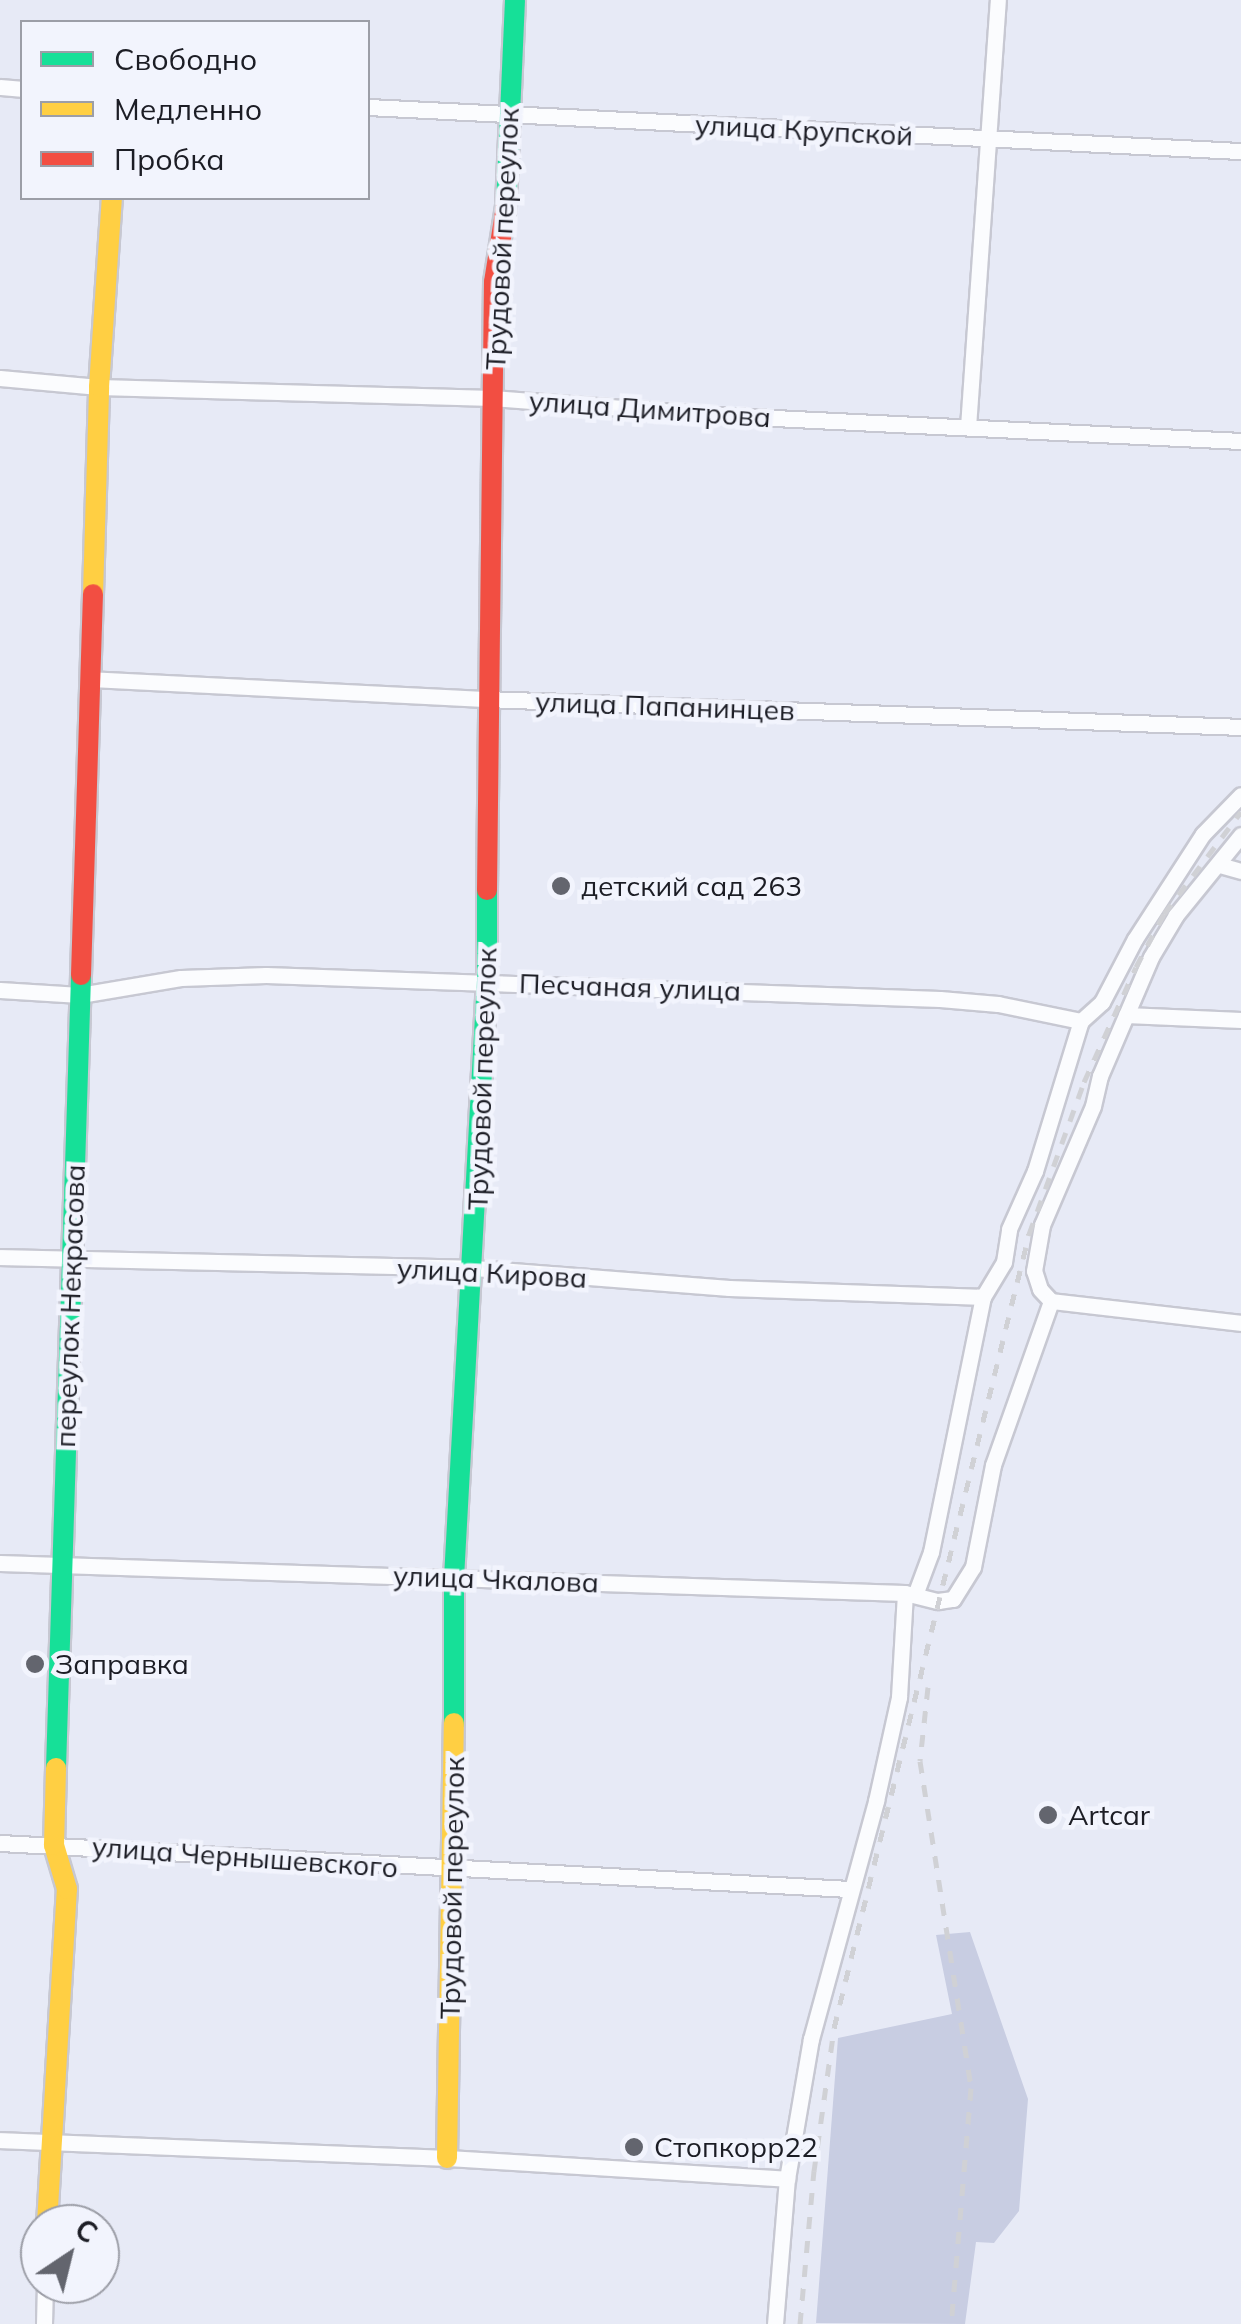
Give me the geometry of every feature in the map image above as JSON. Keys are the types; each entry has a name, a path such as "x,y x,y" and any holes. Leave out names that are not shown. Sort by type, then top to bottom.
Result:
{"street":[{"name":"Трудовой переулок","path":"446,2158 454,1870 454,1578 487,981 486,699 494,282 504,228 515,0"},
{"path":"968,427 998,0"},
{"name":"улица Крупской","path":"370,107 989,142 1241,151"},
{"name":"переулок Некрасова","path":"47,2204 67,1889 54,1844 98,387 112,200"},
{"name":"улица Димитрова","path":"0,378 98,387 494,398 713,415 1241,441"},
{"name":"улица Папанинцев","path":"89,678 486,699 1241,727"},
{"path":"775,2324 787,2179 811,2038 849,1888 876,1801 898,1697 910,1594 931,1552 983,1296 1004,1262 1009,1229 1034,1171 1081,1021 1102,1002 1173,877 1204,834 1241,795"},
{"path":"1241,834 1220,865 1176,915 1151,957 1042,1225 1034,1270 1040,1288 1051,1301 1241,1323"},
{"path":"1220,865 1241,871"},
{"name":"Песчаная улица","path":"0,990 80,995 181,978 266,975 487,981 940,1000 998,1004 1081,1021"},
{"path":"1126,1016 1241,1020"},
{"name":"улица Кирова","path":"0,1258 474,1268 729,1288 983,1296"},
{"name":"улица Чкалова","path":"0,1563 910,1594 953,1599 973,1567 993,1465 1051,1301"},
{"name":"улица Чернышевского","path":"0,1843 849,1888"},
{"path":"0,2140 446,2158 787,2179"}],"shaded area":[{"path":"970,1932 1028,2099 1019,2211 994,2243 976,2242 965,2324 816,2323 838,2038 952,2014 936,1935"}],"railway":[{"path":"800,2324 814,2171 834,2028 1029,1234 1084,1082 1136,967 1164,914 1241,812"},
{"path":"928,1687 920,1761 971,2088 951,2324"}],"traffic: fast":[{"path":"506,206 515,0"},
{"path":"454,1723 454,1578 487,981 487,890"},
{"path":"56,1768 81,975"}],"traffic: slow":[{"path":"93,594 99,387 112,200"},
{"path":"447,2158 454,1723"},
{"path":"48,2204 67,1889 54,1845 56,1768"}],"traffic: jam":[{"path":"487,890 494,282 506,206"},
{"path":"81,975 93,594"}],"place":[{"name":"детский сад 263","path":"561,886"},
{"name":"Заправка","path":"35,1664"},
{"name":"Artcar","path":"1048,1815"},
{"name":"Стопкорр22","path":"634,2147"}]}
